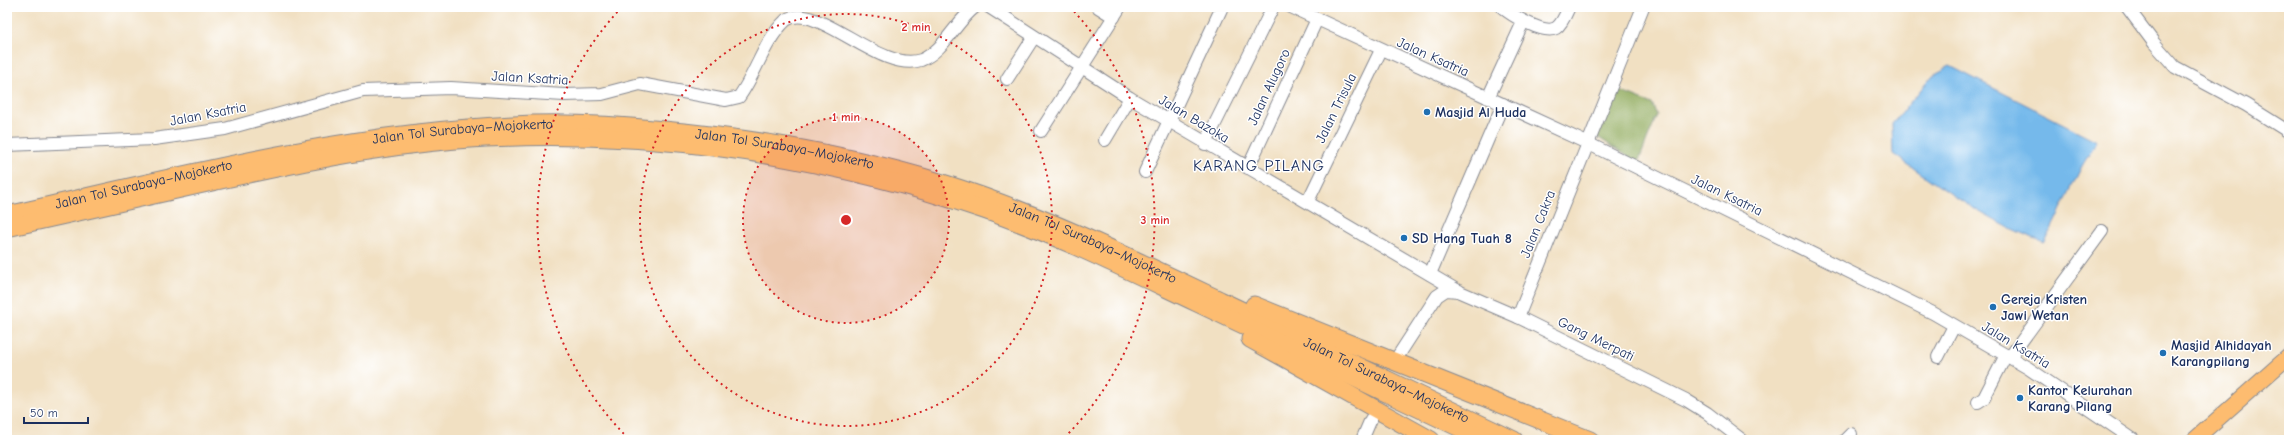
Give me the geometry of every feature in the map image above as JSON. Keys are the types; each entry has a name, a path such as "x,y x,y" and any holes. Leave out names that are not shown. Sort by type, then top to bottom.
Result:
{"highway":[{"name":"Jalan Tol Surabaya–Mojokerto","path":"7,215 328,150 517,124 633,127 747,138 835,155 944,184 1028,213 1156,270 1514,440"},
{"name":"Jalan Tol Surabaya–Mojokerto","path":"371,143 524,137 637,140 747,151 835,168 903,184 986,210 1112,263 1485,440"},
{"name":"Jalan Tol Surabaya–Mojokerto","path":"7,228 328,150"},
{"path":"1156,270 1225,294 1387,357 1590,440"},
{"path":"1176,294 1264,348 1431,440"}],"main road":[{"path":"2194,440 2288,358"}],"street":[{"name":"Jalan Ksatria","path":"7,145 154,139 225,129 363,91 451,88 564,95 595,95 640,84 726,100 739,97 771,37 787,18 798,14 810,14 822,19 883,54 900,61 912,62 923,59 934,51 975,7"},
{"name":"Jalan Bazoka","path":"989,7 1082,70 1205,144 1308,201 1430,274"},
{"path":"1041,132 1082,70 1117,12 1098,7"},
{"path":"1145,172 1222,7"},
{"path":"1205,144 1274,7"},
{"name":"Jalan Ksatria","path":"1291,7 1381,50 1587,143 1912,303 2008,356 2134,440"},
{"path":"1502,7 1523,22 1552,30 1558,27 1569,7"},
{"name":"Jalan Cakra","path":"1518,317 1643,7"},
{"path":"2127,7 2154,44 2174,67 2246,105 2289,132"},
{"name":"Jalan Alugoro","path":"1248,168 1317,19"},
{"path":"1488,98 1523,22"},
{"path":"1007,79 1034,37"},
{"name":"Jalan Trisula","path":"1308,201 1381,50"},
{"path":"1105,140 1130,98"},
{"path":"1430,274 1503,104"},
{"path":"1978,402 1984,398 2008,356 2102,231"},
{"name":"Gang Merpati","path":"1430,274 1460,292 1518,317 1686,400 1707,413 1742,440"},
{"path":"1398,356 1438,296 1446,290 1460,292"},
{"path":"1938,357 1954,326"},
{"path":"1362,440 1371,420"}],"green space":[{"path":"1612,88 1652,104 1657,115 1638,163 1596,136"}],"water":[{"path":"1950,66 2097,141 2082,166 2045,242 2004,225 1966,204 1893,154 1892,124 1933,75"}],"tunnel":[{"path":"1372,417 1398,356"}],"place":[{"name":"Masjid Al Huda","path":"1427,112"},
{"name":"SD Hang Tuah 8","path":"1404,238"},
{"name":"Gereja Kristen Jawi Wetan","path":"1993,307"},
{"name":"Masjid Alhidayah Karangpilang","path":"2163,353"},
{"name":"Kantor Kelurahan Karang Pilang","path":"2020,398"}],"district":[{"name":"KARANG PILANG","path":"1259,166"}]}
